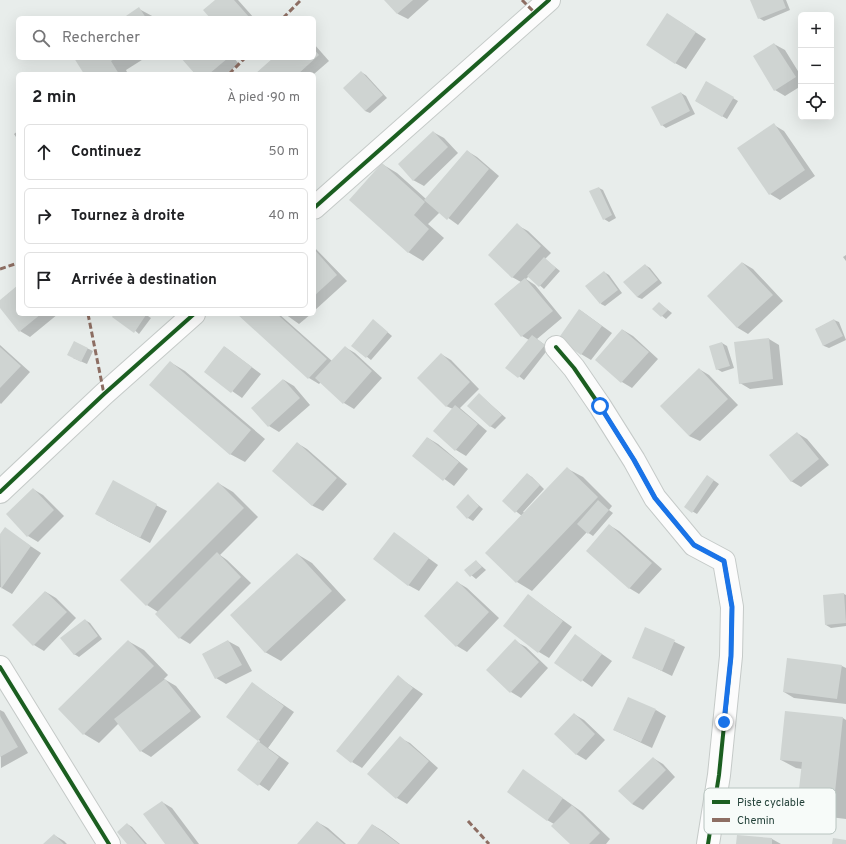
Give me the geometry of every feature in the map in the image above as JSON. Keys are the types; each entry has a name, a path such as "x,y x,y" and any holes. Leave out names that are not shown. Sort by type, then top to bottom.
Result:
{"street":[{"path":"316,206 549,0"},
{"path":"0,492 104,394 192,316"},
{"path":"556,347 574,368 600,406 634,460 655,498 694,545 724,561 732,607 731,656 717,788"},
{"path":"0,667 109,844"},
{"path":"708,844 710,834"}],"building":[{"path":"215,0 234,0 248,16 208,16 203,10"},
{"path":"384,0 413,0 397,14"},
{"path":"750,0 783,0 786,8 758,19"},
{"path":"139,7 145,16 126,16"},
{"path":"667,13 696,32 675,64 646,45"},
{"path":"774,43 796,77 774,91 753,56"},
{"path":"75,60 113,60 111,61 118,72 83,72"},
{"path":"183,60 226,60 211,72 193,72"},
{"path":"271,60 313,60 300,72 257,72"},
{"path":"361,71 383,95 365,111 343,88"},
{"path":"706,81 734,97 722,117 695,101"},
{"path":"681,92 690,111 661,126 651,107"},
{"path":"774,123 805,170 769,195 737,148"},
{"path":"433,131 448,147 413,181 398,164"},
{"path":"467,150 489,169 447,220 424,200"},
{"path":"382,163 425,202 414,215 429,229 408,253 349,200"},
{"path":"599,187 612,215 603,220 589,191"},
{"path":"517,223 541,246 512,278 488,255"},
{"path":"316,251 337,275 316,294"},
{"path":"544,257 556,268 539,287 527,276"},
{"path":"742,262 773,295 737,328 707,296"},
{"path":"645,264 658,280 637,297 623,282"},
{"path":"604,271 618,290 600,304 585,286"},
{"path":"525,278 553,311 521,337 494,304"},
{"path":"16,287 16,316 39,316 19,332 0,308 0,300"},
{"path":"659,302 668,310 661,317 652,309"},
{"path":"579,309 602,326 581,355 558,339"},
{"path":"113,316 145,316 134,333"},
{"path":"239,316 279,316 327,359 308,379"},
{"path":"373,319 388,332 366,358 351,346"},
{"path":"834,319 843,336 823,346 815,329"},
{"path":"622,329 649,352 621,383 595,360"},
{"path":"532,335 545,345 518,378 505,368"},
{"path":"769,338 773,379 739,384 734,342"},
{"path":"74,341 88,348 81,362 67,355"},
{"path":"722,342 730,366 716,370 709,346"},
{"path":"224,346 252,367 231,393 204,372"},
{"path":"345,346 372,371 343,404 315,378"},
{"path":"0,347 21,366 0,388"},
{"path":"441,353 470,382 446,407 417,378"},
{"path":"170,361 251,430 230,455 149,385"},
{"path":"699,368 728,399 689,436 660,406"},
{"path":"283,379 300,398 268,427 251,408"},
{"path":"479,393 502,415 490,427 467,406"},
{"path":"455,405 478,424 455,451 433,431"},
{"path":"797,432 819,459 791,482 769,455"},
{"path":"427,437 459,462 443,481 412,456"},
{"path":"297,442 337,478 312,506 272,471"},
{"path":"567,467 598,497 516,583 485,553"},
{"path":"527,473 540,485 515,513 502,501"},
{"path":"707,475 714,480 692,513 684,507"},
{"path":"113,480 157,504 140,538 95,514"},
{"path":"218,482 244,508 146,606 120,580"},
{"path":"33,488 54,510 27,537 6,514"},
{"path":"468,494 479,506 467,519 456,507"},
{"path":"598,500 609,510 588,534 577,524"},
{"path":"609,524 652,563 629,589 586,551"},
{"path":"5,527 31,546 1,589 0,534"},
{"path":"394,532 429,558 408,586 373,559"},
{"path":"217,552 241,577 179,639 155,614"},
{"path":"297,553 332,591 265,653 230,615"},
{"path":"476,560 482,567 470,577 464,570"},
{"path":"457,581 489,612 456,647 424,616"},
{"path":"45,591 67,612 33,646 12,625"},
{"path":"844,593 846,623 825,625 823,595"},
{"path":"528,594 563,621 538,653 503,626"},
{"path":"85,619 98,636 74,655 60,638"},
{"path":"645,627 675,640 662,671 632,658"},
{"path":"575,634 602,654 581,682 554,663"},
{"path":"515,639 539,662 510,693 486,670"},
{"path":"128,640 154,666 83,735 58,709"},
{"path":"228,640 242,665 215,679 202,654"},
{"path":"787,658 842,665 837,699 783,692"},
{"path":"398,675 413,688 351,763 336,751"},
{"path":"165,679 191,711 140,752 114,719"},
{"path":"252,682 284,706 258,741 226,717"},
{"path":"628,697 656,709 641,742 613,730"},
{"path":"785,711 843,717 835,788 799,788 802,762 780,760"},
{"path":"574,713 595,734 576,755 554,734"},
{"path":"0,716 18,747 0,757"},
{"path":"400,736 429,761 396,799 367,774"},
{"path":"258,741 279,757 258,786 237,770"},
{"path":"653,757 666,770 632,804 618,791"},
{"path":"523,769 563,798 547,821 507,792"},
{"path":"162,801 194,844 165,844 143,814"},
{"path":"572,805 600,833 589,844 570,844 551,826"},
{"path":"317,821 344,844 297,844"},
{"path":"127,823 145,844 127,844 117,832"},
{"path":"372,824 399,844 357,844"},
{"path":"54,834 64,844 43,844"},
{"path":"737,835 772,838 772,844 736,844"},
{"path":"833,838 846,840 846,844 832,844"}],"marked path":[{"path":"285,16 301,0"},
{"path":"522,0 535,13"},
{"path":"231,72 243,60"},
{"path":"0,269 16,264"},
{"path":"88,316 104,394"},
{"path":"468,821 489,844"}],"cycle path":[{"path":"316,206 549,0"},
{"path":"0,492 104,394 192,316"},
{"path":"556,347 574,368 600,406 634,460 655,498 694,545 724,561 732,607 731,656 717,788"},
{"path":"0,667 109,844"},
{"path":"708,844 710,834"}],"route":[{"path":"600,406 634,460 655,498 694,545 724,561 732,607 731,656 724,722"}]}
